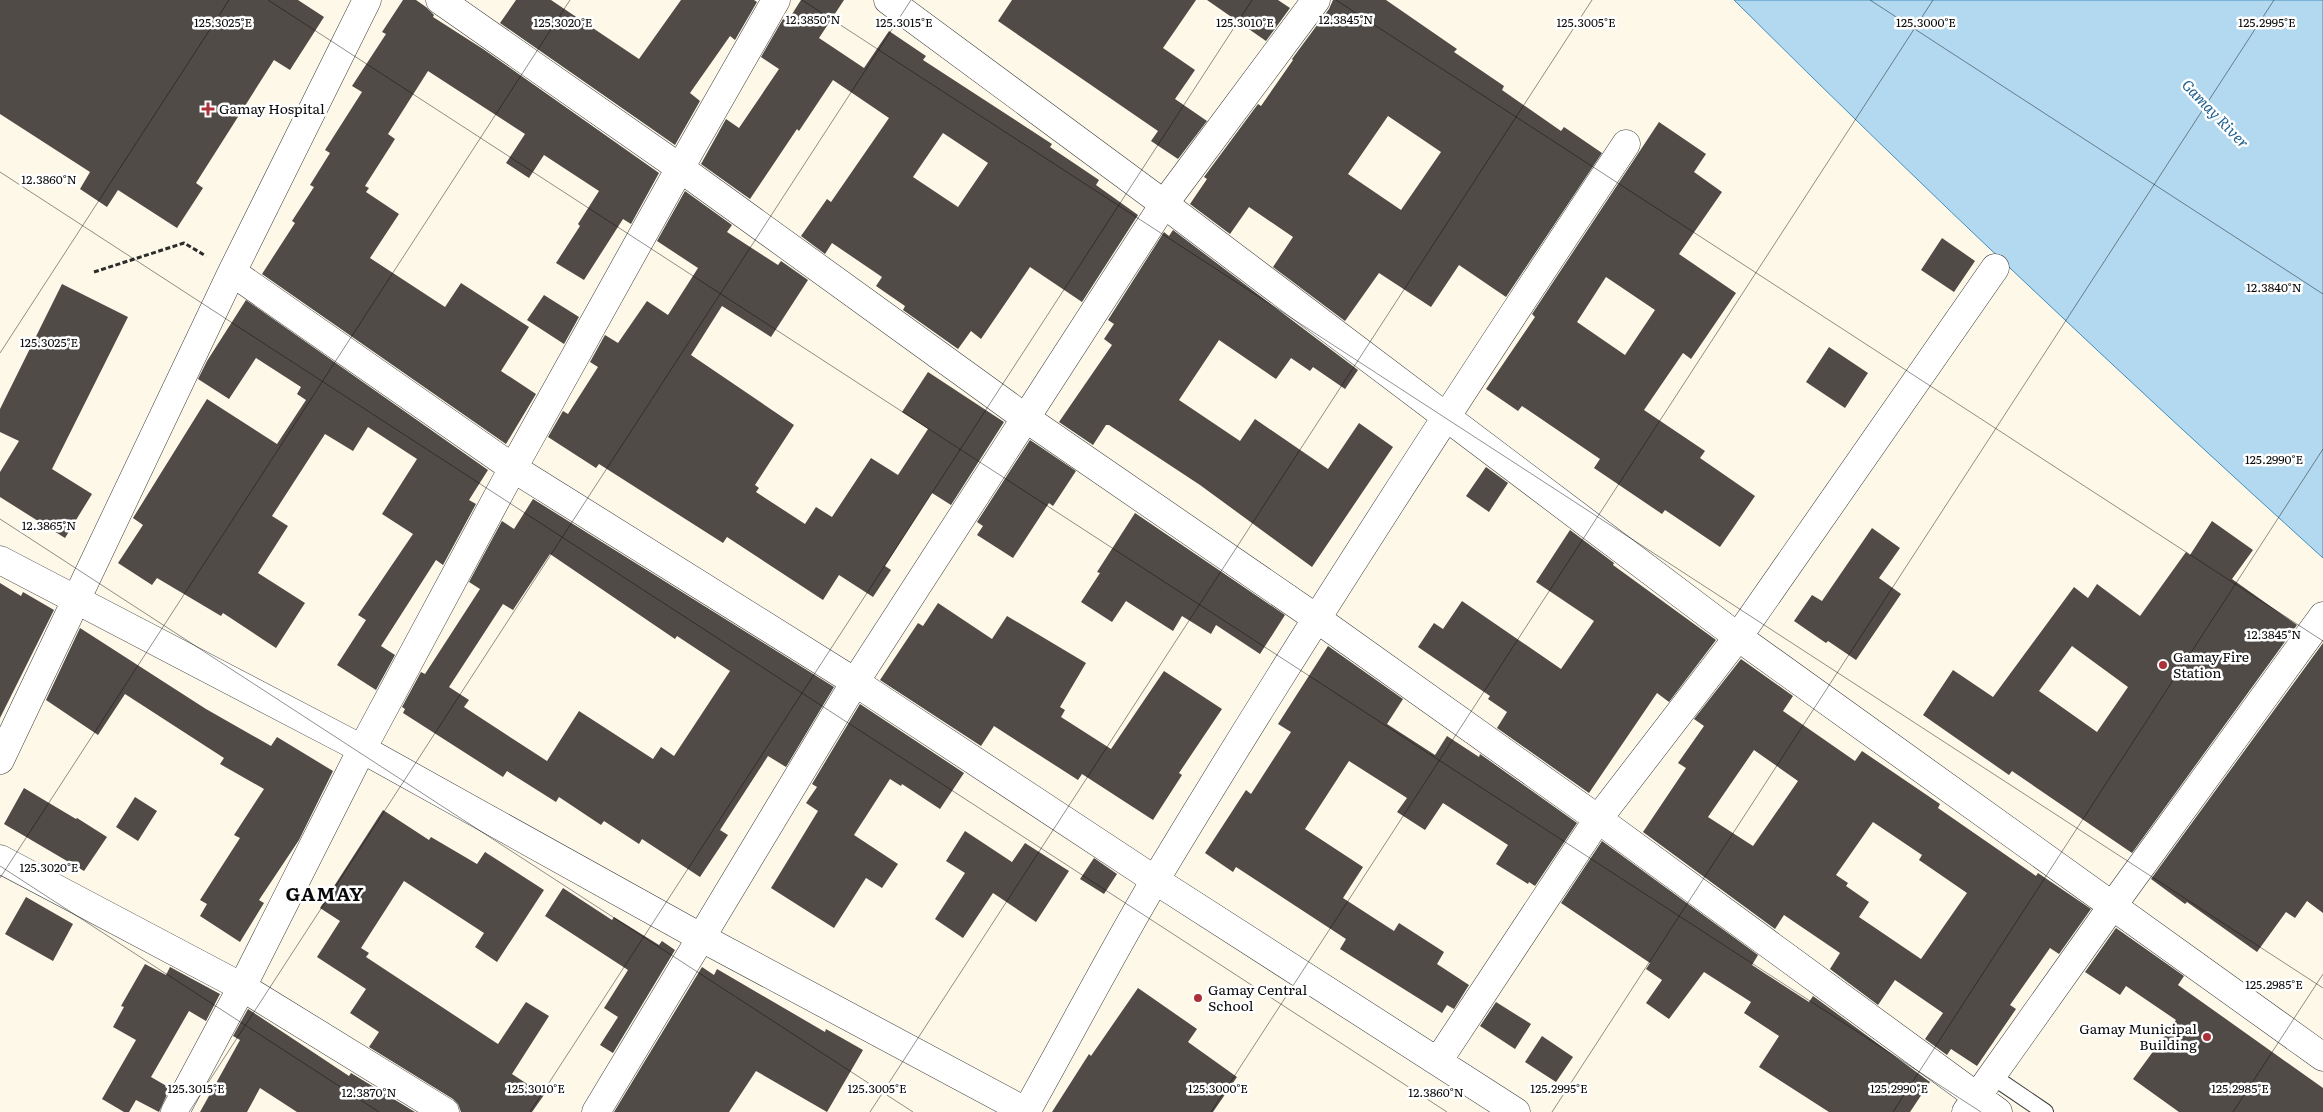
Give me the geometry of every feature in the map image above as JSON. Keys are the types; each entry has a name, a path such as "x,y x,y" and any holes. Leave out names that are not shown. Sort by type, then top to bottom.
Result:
{"street":[{"path":"0,760 75,598 232,272 367,0"},
{"path":"440,0 680,168 1027,419 1316,618 1598,819 1983,1099 2113,905 2323,616"},
{"path":"175,1112 242,987 362,749 513,468 776,0"},
{"path":"888,0 1164,204 1738,637 2323,1057"},
{"path":"596,1112 855,682 1027,419 1164,204 1316,0"},
{"path":"0,560 362,749 702,938 1026,1112 1155,880 1316,618 1445,416 1626,144"},
{"path":"1438,1061 1598,819 1738,637 1995,268"},
{"path":"232,272 513,468 855,682 1155,880 1516,1112"},
{"path":"0,859 242,987 445,1112"}],"lane":[{"path":"1983,1099 2045,1112"}],"path":[{"path":"94,272 184,243 232,272"}],"water":[{"name":"Gamay River","path":"1734,0 2323,0 2323,558 2025,282"}],"building":[{"name":"Gamay Hospital","path":"0,0 298,0 324,17 290,70 274,60 196,183 203,188 177,228 118,190 107,207 80,189 90,172 0,114"},
{"path":"403,0 416,0 434,15 433,17 483,49 659,173 631,224 623,219 584,280 556,263 580,226 578,224 599,191 544,155 529,178 506,163 525,134 428,71 388,134 395,139 365,186 369,188 366,192 399,214 370,258 445,307 461,283 529,327 501,371 536,394 506,444 262,274 295,223 292,221 314,187 310,185 330,153 325,150 362,92 352,86 386,34 382,32"},
{"path":"516,0 551,0 639,59 681,0 754,0 757,2 735,40 730,36 690,93 700,101 675,145 500,23"},
{"path":"801,0 844,0 819,38 864,68 889,31 926,56 923,60 1052,144 1050,147 1099,180 1096,185 1138,215 1082,302 1030,267 981,339 971,331 958,349 903,310 905,306 876,286 882,277 832,243 825,254 801,236 827,199 831,202 889,118 833,80 750,199 701,164 726,119 739,128 779,69 761,57 783,19 787,22","holes":["943,133 988,163 958,207 913,177"]},
{"path":"1012,0 1196,0 1163,48 1195,70 1175,99 1207,121 1178,159 1151,141 1158,131 998,21"},
{"path":"1207,0 1278,0 1290,8 1266,41"},
{"path":"1333,0 1386,0 1457,49 1454,52 1504,86 1502,90 1561,131 1564,127 1602,153 1506,297 1459,265 1431,307 1379,273 1345,321 1273,267 1293,237 1249,207 1230,234 1190,204 1207,179 1204,177 1258,104 1261,106 1292,59 1329,9","holes":["1388,116 1441,152 1401,210 1348,174"]},
{"path":"1659,122 1706,154 1694,172 1722,192 1679,254 1736,293 1691,359 1683,353 1644,410 1705,451 1700,458 1755,496 1720,547 1665,510 1662,514 1594,468 1600,459 1522,406 1518,411 1486,389 1535,317 1532,314","holes":["1606,277 1655,310 1625,355 1577,322"]},
{"path":"685,191 732,225 727,232 778,265 781,261 808,280 771,337 722,306 691,355 794,425 755,485 759,488 756,492 805,524 816,507 832,517 871,458 898,475 928,429 902,412 928,372 1004,422 951,505 932,493 885,566 891,570 873,597 839,575 823,600 727,537 723,543 599,464 596,468 548,437 563,411 568,414 598,367 590,362 605,335 618,343 647,301 668,315 698,268 657,241"},
{"path":"1173,230 1358,370 1345,389 1313,367 1310,371 1291,358 1276,379 1219,340 1179,400 1240,441 1255,419 1328,469 1359,423 1393,447 1312,567 1200,485 1109,425 1106,425 1093,445 1059,422 1112,345 1104,339 1114,324 1108,320 1164,232 1169,236"},
{"path":"1942,238 1975,261 1954,292 1921,270"},
{"path":"62,284 128,317 52,469 92,494 65,538 0,497 0,472 19,441 0,432 0,409"},
{"path":"544,295 579,317 564,344 527,320"},
{"path":"246,300 488,470 469,500 476,504 443,565 436,560 381,646 395,655 376,690 337,665 366,620 358,615 413,534 382,514 417,459 368,427 353,451 325,434 272,516 288,526 258,573 305,603 276,648 223,613 221,616 157,578 152,585 118,563 143,525 133,518 207,399 277,444 306,400 297,394 301,387 256,358 229,399 198,379 207,361"},
{"path":"1829,347 1868,373 1845,408 1806,382"},
{"path":"1030,440 1076,471 1053,506 1049,503 1013,558 977,535 983,526 977,522"},
{"path":"1486,467 1508,483 1489,512 1466,496"},
{"path":"533,499 834,687 786,767 768,756 720,830 728,835 700,877 642,839 639,844 604,821 601,825 559,797 556,802 507,771 503,777 403,713 405,709 402,707 421,672 425,674 480,589 469,582 502,521 514,529","holes":["550,554 675,639 677,636 730,671 674,756 661,747 653,759 579,711 547,761 464,707 469,700 449,687 503,604 513,610"]},
{"path":"1135,513 1285,615 1260,654 1216,625 1211,634 1182,616 1173,631 1126,601 1112,622 1081,602 1100,573 1097,572"},
{"path":"2212,521 2253,550 2232,579 2297,625 2132,853 2012,771 2009,775 1923,715 1953,670 1993,697 2074,587 2088,598 2097,584 2140,616 2186,552 2190,555","holes":["2072,646 2128,687 2097,732 2039,691"]},
{"path":"1872,528 1900,548 1879,578 1901,594 1856,660 1828,641 1826,643 1794,621 1812,595 1822,601"},
{"path":"1570,530 1614,563 1613,565 1716,640 1669,702 1657,693 1589,793 1497,728 1507,712 1488,699 1490,696 1418,647 1434,623 1443,629 1462,601 1561,669 1594,621 1536,582"},
{"path":"0,583 21,596 23,592 54,610 0,718"},
{"path":"938,603 992,639 1007,616 1086,663 1060,707 1065,710 1061,717 1111,749 1164,671 1222,709 1179,773 1182,775 1153,820 1082,774 1078,780 994,726 981,746 880,680 918,623 923,626"},
{"path":"80,628 206,709 271,746 277,737 333,771 299,840 259,900 264,903 240,942 200,916 207,904 200,900 240,838 234,835 264,789 220,764 224,758 125,694 98,735 46,700"},
{"path":"2323,643 2323,913 2307,901 2295,918 2286,912 2257,952 2151,879"},
{"path":"1328,646 1403,699 1387,724 1435,755 1447,736 1479,757 1480,754 1577,823 1535,886 1529,882 1528,884 1496,864 1508,845 1443,803 1425,830 1397,812 1407,798 1349,761 1305,829 1363,867 1343,898 1394,931 1399,923 1444,952 1437,964 1469,985 1454,1009 1447,1005 1442,1013 1340,949 1346,939 1236,867 1233,872 1205,853 1246,790 1251,794 1291,732 1278,724"},
{"path":"1741,659 1793,696 1783,711 1855,761 1862,751 1940,804 1938,808 2036,876 2038,873 2091,909 2059,954 2050,948 2010,1005 2016,1009 1977,1066 1951,1049 1947,1055 1925,1039 1943,1013 1895,980 1878,1005 1830,969 1840,953 1784,915 1775,929 1643,832 1686,768 1678,763 1704,726 1694,719","holes":["1754,750 1798,781 1753,846 1708,817","1873,822 1922,855 1919,860 1967,893 1921,959 1859,917 1869,902 1846,886 1848,883 1836,875"]},
{"path":"860,704 964,773 940,809 902,784 901,786 890,779 854,835 898,864 882,888 866,878 834,928 771,888 818,811 806,803 817,787 812,784"},
{"path":"24,788 107,837 84,871 4,824"},
{"path":"135,797 157,811 138,841 116,827"},
{"path":"383,810 429,840 431,837 477,864 485,852 544,890 497,962 475,947 484,933 404,881 361,948 369,953 366,957 498,1044 526,1002 549,1016 512,1074 544,1095 532,1112 461,1112 458,1104 453,1099 369,1047 379,1032 350,1013 366,989 317,957 340,921 320,908"},
{"path":"965,831 1012,862 1025,843 1069,871 1036,922 993,893 963,938 935,919 965,873 946,861"},
{"path":"1602,841 1758,955 1752,965 1809,1002 1813,996 1930,1082 1910,1112 1829,1112 1759,1067 1779,1036 1744,1013 1751,1002 1704,972 1669,1019 1646,1003 1662,980 1646,969 1650,963 1561,903"},
{"path":"1094,858 1117,874 1104,894 1080,879"},
{"path":"563,888 612,920 614,917 659,945 662,941 675,950 613,1053 600,1045 618,1017 604,1008 628,970 545,916"},
{"path":"26,897 73,924 53,961 5,934"},
{"name":"Gamay Municipal Building","path":"2116,928 2184,976 2178,985 2323,1088 2323,1112 2179,1112 2133,1079 2176,1020 2126,986 2120,995 2085,972"},
{"path":"145,964 166,975 170,967 220,994 206,1021 189,1011 151,1077 170,1088 159,1112 136,1100 129,1112 124,1112 102,1099 136,1040 113,1027 124,1007 121,1006"},
{"path":"702,967 714,975 717,969 825,1032 826,1029 863,1050 827,1112 756,1071 729,1112 614,1112"},
{"path":"1138,988 1197,1029 1188,1042 1237,1077 1213,1112 1052,1112 1089,1054 1091,1056"},
{"path":"1496,1002 1531,1024 1515,1049 1480,1026"},
{"path":"248,1009 349,1076 351,1073 415,1112 297,1112 260,1088 247,1112 200,1112 240,1040 233,1036"},
{"path":"1542,1036 1573,1057 1556,1082 1525,1062"}],"place":[{"name":"Gamay Hospital","path":"208,109"},
{"name":"Gamay Fire Station","path":"2163,665"},
{"name":"Gamay Central School","path":"1198,998"},
{"name":"Gamay Municipal Building","path":"2207,1037"}],"district":[{"name":"GAMAY","path":"325,894"}]}
